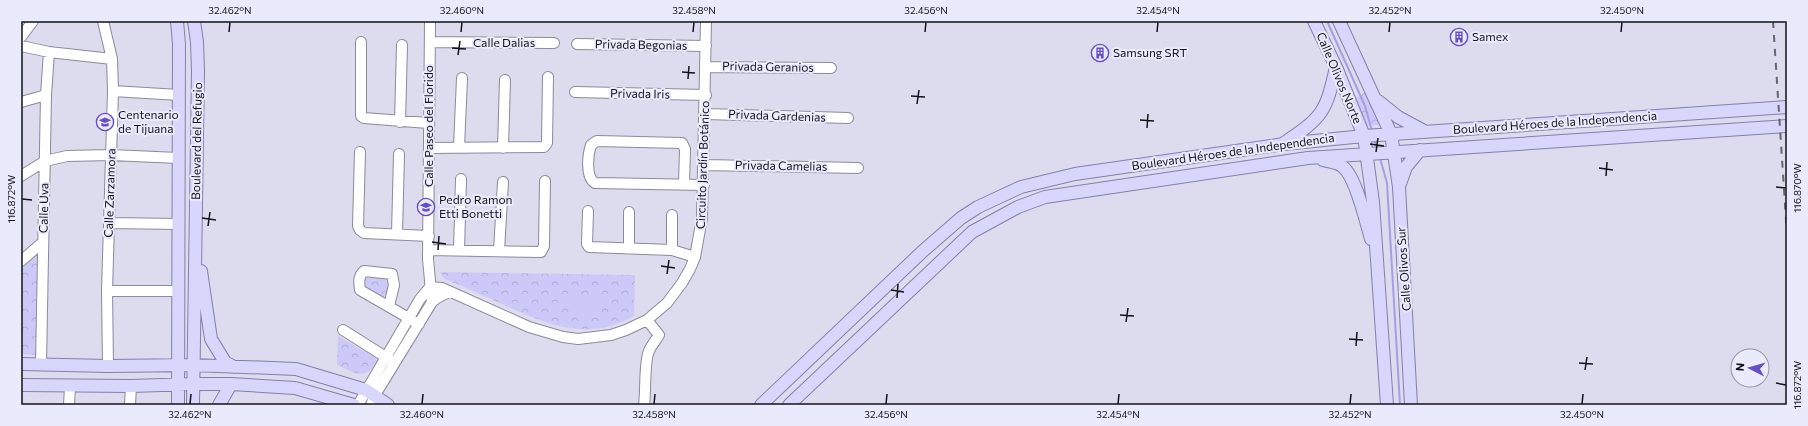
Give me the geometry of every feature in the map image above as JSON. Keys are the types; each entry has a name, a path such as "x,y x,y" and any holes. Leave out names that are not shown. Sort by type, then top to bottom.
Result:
{"main road":[{"name":"Boulevard del Refugio","path":"177,21 179,44 178,405"},
{"name":"Boulevard del Refugio","path":"193,405 192,384 198,71 197,42 194,21"},
{"name":"Calle Olivos Norte","path":"1314,21 1336,67 1364,136"},
{"name":"Calle Olivos Norte","path":"1339,21 1391,134"},
{"path":"1284,144 1310,126 1320,115 1331,90 1336,67"},
{"path":"1376,99 1398,117 1425,132"},
{"name":"Boulevard Héroes de la Independencia","path":"761,405 923,251 961,218 1004,194 1047,180 1136,165 1284,144 1364,136 1787,107"},
{"name":"Boulevard Héroes de la Independencia","path":"789,405 972,232 1018,207 1045,197 1308,158 1787,126"},
{"name":"Calle Olivos Sur","path":"1391,134 1399,187 1411,405"},
{"path":"1364,136 1372,195 1387,405"},
{"path":"1399,187 1406,168 1420,150"},
{"path":"1308,158 1334,162 1343,166 1349,173 1356,190 1378,266"},
{"path":"946,256 943,252 943,244 961,218"},
{"path":"196,236 211,339 225,362 234,367"},
{"path":"21,364 108,366 193,365 296,369 371,397 388,405"},
{"path":"219,405 231,384"},
{"path":"21,385 131,386 231,384 295,388 354,405"}],"street":[{"path":"21,36 33,21"},
{"name":"Calle Zarzamora","path":"103,21 112,59 113,91 107,291 108,366"},
{"name":"Calle Paseo del Florido","path":"430,21 428,250 432,302"},
{"name":"Circuito Jardín Botánico","path":"430,287 438,287 529,327 563,337 578,339 611,335 626,330 646,320 667,303 690,270 695,257 702,218 705,165 706,21"},
{"path":"361,42 361,116 364,118 400,122 428,123"},
{"name":"Calle Dalias","path":"430,42 554,43"},
{"name":"Privada Begonias","path":"577,44 706,46"},
{"path":"400,122 402,45"},
{"path":"21,46 49,52 112,59"},
{"name":"Calle Uva","path":"41,364 46,95 49,52"},
{"name":"Privada Geranios","path":"706,67 831,68"},
{"path":"428,148 545,147 547,143 548,77"},
{"path":"459,147 462,78"},
{"path":"504,148 505,80"},
{"path":"113,91 179,95"},
{"name":"Privada Iris","path":"575,92 706,95"},
{"path":"21,102 46,95"},
{"name":"Privada Gardenias","path":"706,114 848,118"},
{"path":"684,184 684,144 593,142 590,148 588,172 592,181 704,185"},
{"path":"360,152 358,226 360,230 364,233 428,236"},
{"path":"397,234 399,154"},
{"path":"21,176 45,161 67,156 111,155 178,158"},
{"name":"Privada Camelias","path":"705,165 858,168"},
{"path":"459,250 461,179"},
{"path":"428,250 542,251 545,181"},
{"path":"499,251 503,182"},
{"path":"588,211 587,244 589,247 672,250 695,257"},
{"path":"629,212 629,248"},
{"path":"672,215 672,250"},
{"path":"109,223 178,224"},
{"path":"21,261 44,242"},
{"path":"371,397 387,358 424,293 430,287"},
{"path":"107,291 178,291"},
{"path":"358,405 371,397 396,364 432,302 449,292"},
{"path":"388,306 420,324"},
{"path":"644,405 646,392 646,357 659,335 646,320"},
{"path":"343,330 396,364"},
{"path":"69,405 70,386"},
{"path":"130,405 131,386"}],"green space":[{"path":"1367,91 1381,125 1364,126 1354,99"},
{"path":"39,255 36,355 21,354 21,267 33,257"},
{"path":"440,272 635,275 634,316 617,324 601,328 568,328 536,319 520,312 445,279"},
{"path":"365,278 391,278 388,291 383,298 365,287"},
{"path":"571,298 602,299 602,318 570,317"},
{"path":"338,336 379,360 374,367 365,373 360,374 337,365"}],"waterway":[{"path":"1327,21 1365,106 1372,131"},
{"path":"1374,139 1378,150"},
{"path":"1380,158 1387,183 1400,405"}],"railway":[{"path":"1773,21 1787,235"}],"place":[{"name":"Samex","path":"1459,37"},
{"name":"Samsung SRT","path":"1100,53"},
{"name":"Centenario de Tijuana","path":"105,122"},
{"name":"Pedro Ramon Etti Bonetti","path":"426,207"}]}
